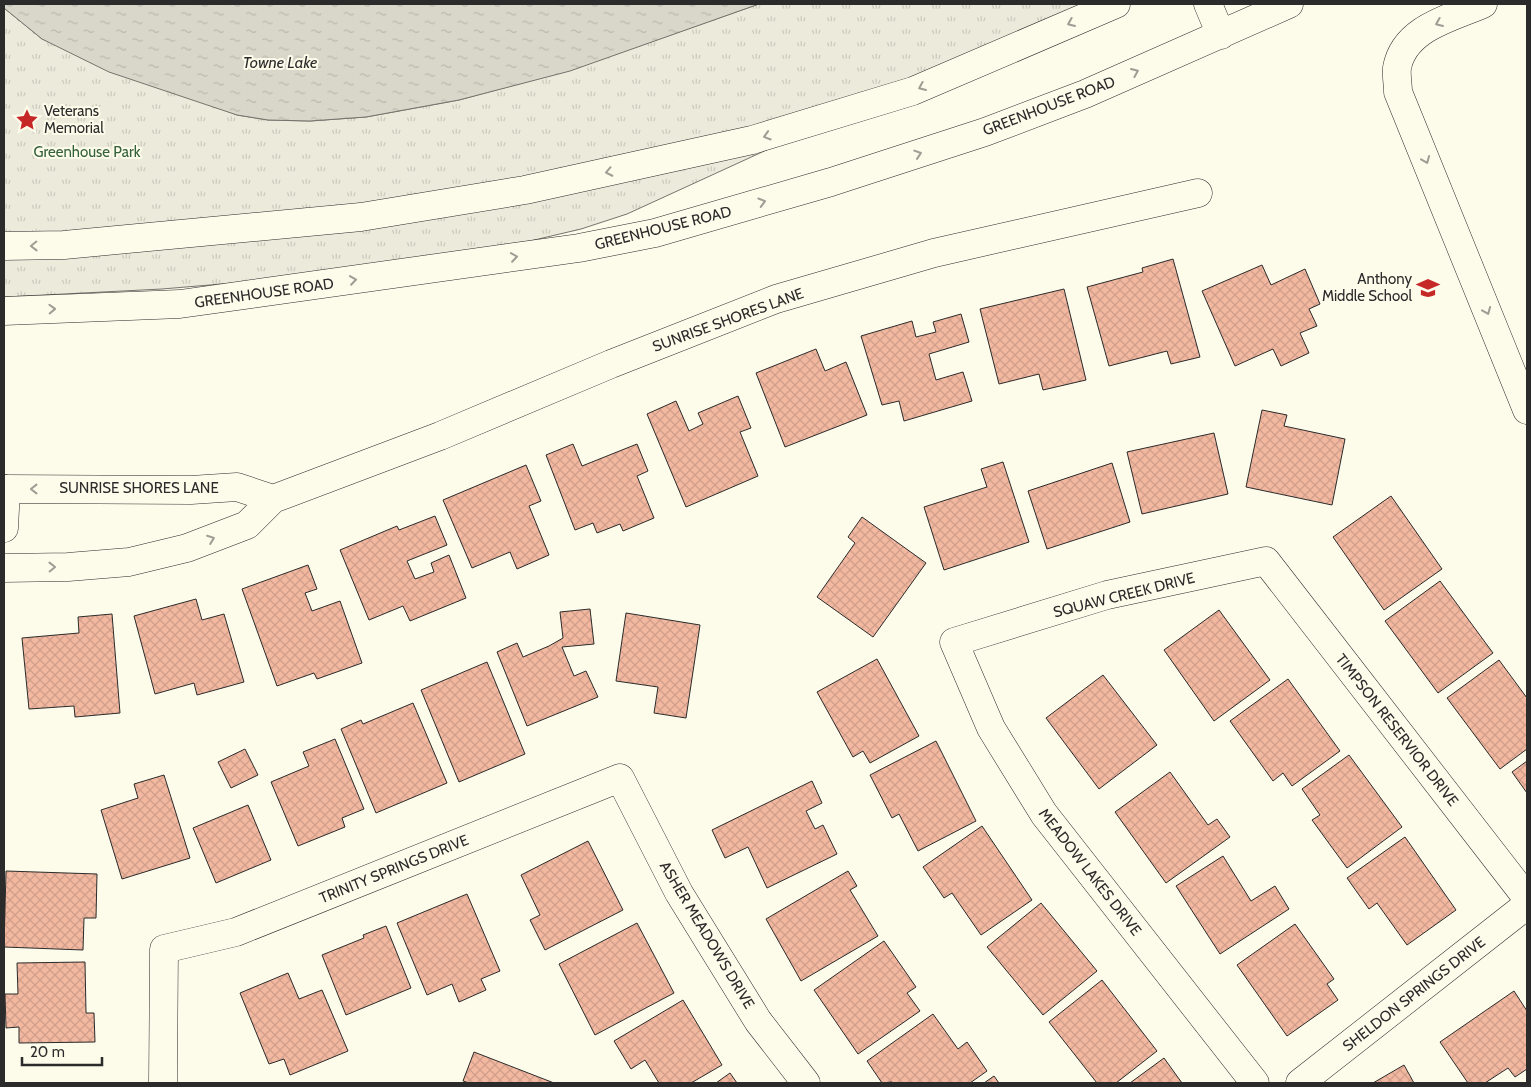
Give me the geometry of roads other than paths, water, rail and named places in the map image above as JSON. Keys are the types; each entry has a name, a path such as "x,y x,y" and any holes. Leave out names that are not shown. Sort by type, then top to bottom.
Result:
{"street":[{"path":"4,246 64,245 361,217 534,188 752,140 904,94 1116,4"},
{"path":"1208,4 1222,34"},
{"name":"GREENHOUSE ROAD","path":"4,311 180,304 580,248 655,233 831,182 985,132 1085,94 1289,4"},
{"path":"1484,4 1420,32 1404,48 1397,69 1398,92 1527,410"},
{"name":"SUNRISE SHORES LANE","path":"4,568 68,567 129,562 187,548 247,525 273,498 440,436 611,364 776,299 934,253 1198,192"},
{"name":"SUNRISE SHORES LANE","path":"5,488 191,490 237,487 273,498"},
{"path":"4,528 5,488"},
{"name":"SQUAW CREEK DRIVE","path":"954,642 1108,595 1266,561"},
{"name":"TIMPSON RESERVIOR DRIVE","path":"1266,561 1527,898"},
{"name":"MEADOW LAKES DRIVE","path":"954,642 991,728 1044,814 1255,1083"},
{"name":"TRINITY SPRINGS DRIVE","path":"162,1083 164,948 236,932 620,778"},
{"name":"ASHER MEADOWS DRIVE","path":"620,778 679,893 758,1021 806,1083"},
{"name":"SHELDON SPRINGS DRIVE","path":"1300,1083 1527,905"}],"water":[{"name":"Towne Lake","path":"4,4 759,4 570,71 459,100 366,117 310,121 268,120 237,115 109,72 42,39 4,8"}],"place":[{"name":"Veterans Memorial","path":"27,120"},
{"name":"Anthony Middle School","path":"1428,288"}],"park label":[{"name":"Greenhouse Park","path":"87,152"}]}
